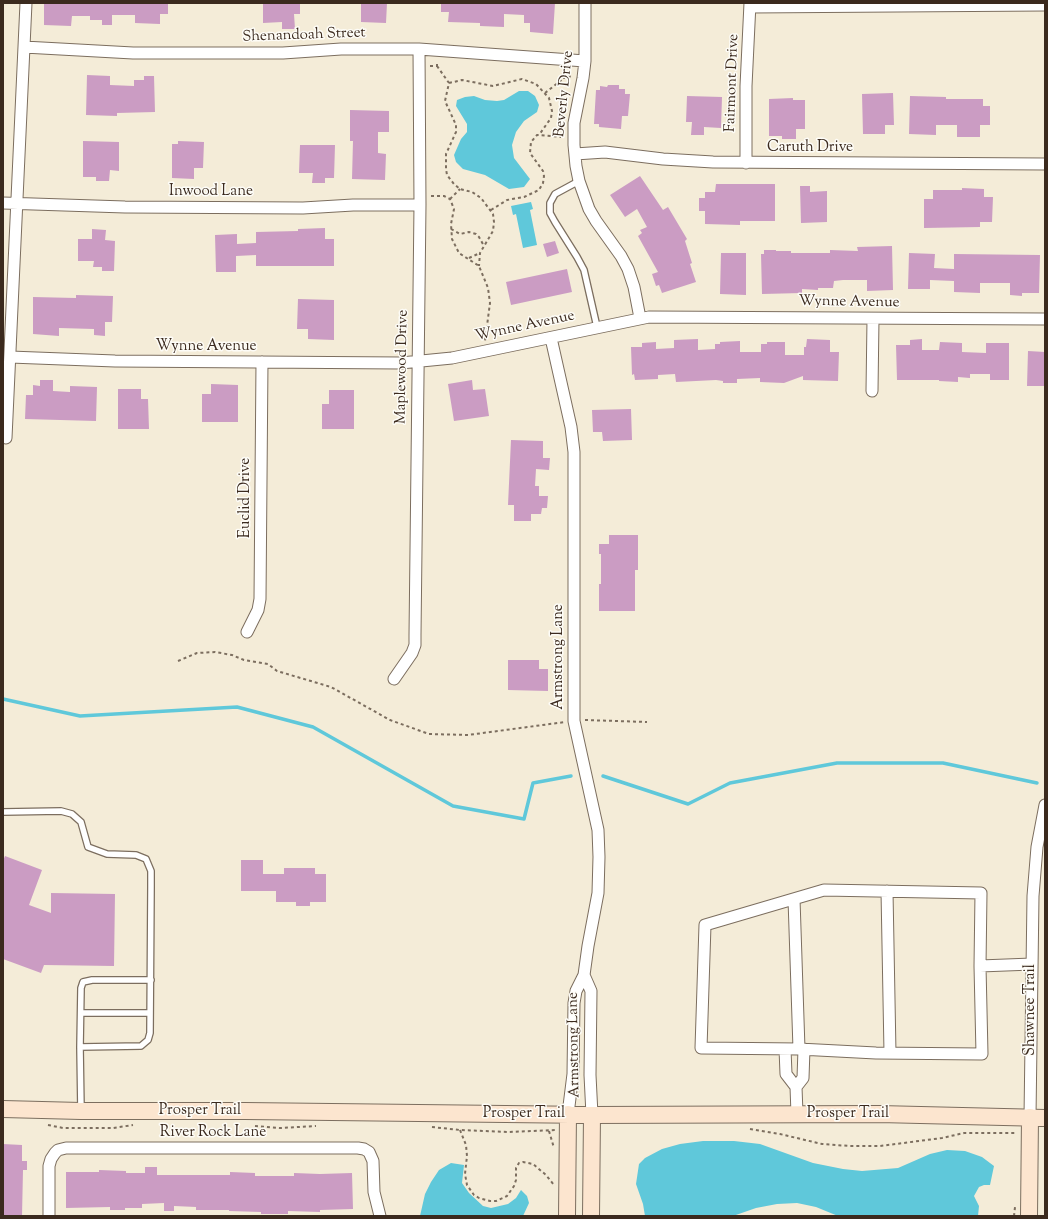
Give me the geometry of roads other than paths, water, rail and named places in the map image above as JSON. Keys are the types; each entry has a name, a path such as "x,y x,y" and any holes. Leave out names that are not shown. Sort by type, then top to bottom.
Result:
{"street":[{"path":"6,438 26,3"},
{"name":"Beverly Drive","path":"585,3 585,61 574,123 575,154 579,181 584,196 596,221 621,256 628,269 634,287 640,318"},
{"path":"750,5 1045,5"},
{"name":"Fairmont Drive","path":"746,163 746,86 750,5"},
{"name":"Shenandoah Street","path":"24,47 133,53 283,53 341,49 420,49 585,61"},
{"name":"Maplewood Drive","path":"394,679 406,662 415,645 420,205 420,49"},
{"name":"Caruth Drive","path":"575,154 605,152 687,161 746,163 1045,164"},
{"name":"Inwood Lane","path":"3,203 126,207 272,208 420,205"},
{"name":"Wynne Avenue","path":"10,357 115,361 363,364 418,362 452,358 640,318 670,316 873,319 1045,319"},
{"path":"872,391 873,319"},
{"name":"Armstrong Lane","path":"551,338 571,427 574,452 574,721 598,830 599,858 598,893 584,975 576,991 574,1003 573,1074 568,1122"},
{"name":"Euclid Drive","path":"247,632 258,610 260,599 262,362"},
{"name":"Shawnee Trail","path":"1030,1216 1038,1118 1032,964 1032,921 1034,872 1045,805"},
{"path":"824,890 887,891 981,893 980,966 982,1054 701,1048 706,925 824,890"},
{"path":"887,891 890,1053"},
{"path":"794,899 803,1078 796,1087"},
{"path":"980,966 1032,964"},
{"name":"Armstrong Lane","path":"584,975 591,991 590,1074 592,1115"},
{"path":"785,1049 786,1074 796,1087 797,1114"},
{"name":"Prosper Trail","path":"3,1109 81,1111 245,1111 568,1122 592,1115 879,1114 1038,1118"},
{"path":"591,1216 592,1115"},
{"path":"567,1216 568,1122"},
{"name":"River Rock Lane","path":"49,1216 49,1166 55,1153 58,1150 66,1148 358,1148 371,1154 373,1161 374,1192 380,1216"}],"lane":[{"path":"579,181 555,194 550,203 550,213 584,270 597,327"},
{"path":"3,812 61,811 72,814 81,822 88,847 106,854 136,855 146,859 151,871 151,980 150,1033 148,1040 141,1046 80,1047"},
{"path":"81,1111 80,1047 82,988 84,982 92,980 151,980"},
{"path":"81,1013 150,1013"}],"water":[{"path":"519,91 528,91 535,96 539,105 537,112 524,121 516,132 512,145 514,158 530,179 524,187 509,189 485,175 463,169 456,162 454,155 461,139 467,132 467,124 456,106 457,100 465,97 474,96 485,100 497,101 504,100"},
{"path":"531,202 533,209 530,210 537,245 523,248 516,214 513,215 511,206"},
{"path":"703,1141 734,1141 760,1144 813,1163 862,1171 898,1168 930,1154 947,1150 965,1151 982,1157 994,1166 990,1185 979,1187 974,1196 979,1206 978,1216 838,1216 816,1207 797,1203 777,1204 756,1208 733,1216 645,1216 643,1204 636,1184 639,1164 645,1158 662,1149 680,1144"},
{"path":"451,1163 464,1165 462,1183 469,1193 483,1206 491,1208 508,1204 516,1198 521,1190 527,1196 529,1203 523,1216 420,1216 425,1194 431,1182 439,1170"}],"waterway":[{"path":"3,699 80,716 237,707 313,727 453,806 524,819 533,783 571,776"},
{"path":"603,776 688,804 730,783 837,763 943,763 1037,783"}]}
